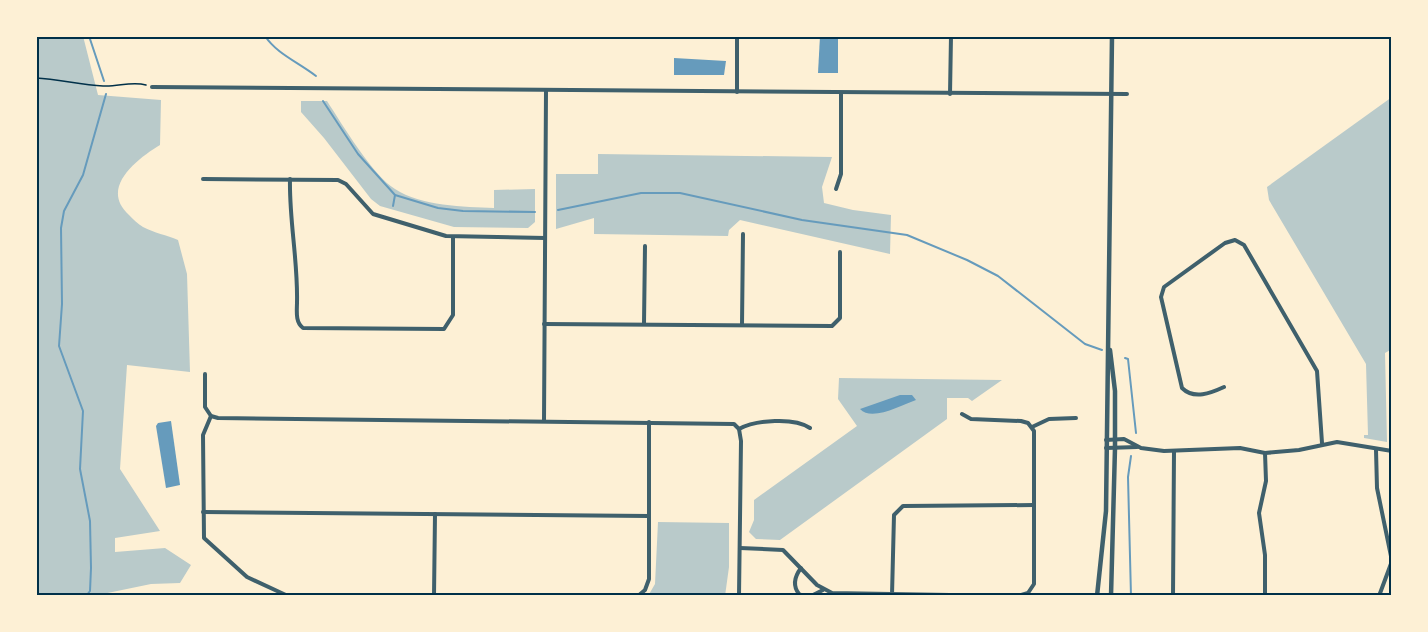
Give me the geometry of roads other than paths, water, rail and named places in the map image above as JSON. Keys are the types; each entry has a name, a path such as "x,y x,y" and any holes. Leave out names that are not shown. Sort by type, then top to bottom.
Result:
{"street":[{"path":"737,36 737,92"},
{"path":"950,94 951,36"},
{"path":"1097,596 1106,512 1110,346 1112,36"},
{"path":"152,87 842,94 1127,94"},
{"path":"544,421 546,91"},
{"path":"836,189 841,174 842,94"},
{"path":"204,179 338,180 346,184 373,214 453,238 545,238"},
{"path":"290,179 289,209 298,269 298,322 303,328 444,329 453,315 453,238"},
{"path":"742,325 743,234"},
{"path":"1224,387 1213,393 1198,394 1190,394 1182,388 1161,297 1164,287 1225,243 1235,240 1244,245 1317,371 1322,443"},
{"path":"644,324 645,246"},
{"path":"544,324 827,326 837,324 841,312 840,252"},
{"path":"1110,346 1115,391 1111,596"},
{"path":"205,374 205,407 211,416 221,419 728,422 739,429"},
{"path":"962,414 971,420 1021,421 1032,427 1035,438 1034,584 1029,595 1018,596"},
{"path":"211,416 203,435 203,534 210,546 257,584 288,596"},
{"path":"1032,427 1049,419 1076,418"},
{"path":"638,596 645,590 649,579 649,422"},
{"path":"739,429 754,422 802,423 810,428"},
{"path":"739,429 739,596"},
{"path":"1106,440 1124,439 1138,446"},
{"path":"1106,448 1138,446 1174,451 1240,448 1266,453 1299,450 1322,443 1336,442 1392,452"},
{"path":"1376,450 1377,488 1392,561 1379,596"},
{"path":"1173,596 1174,451"},
{"path":"1266,453 1266,481 1258,513 1265,555 1266,596"},
{"path":"892,595 892,523 894,515 903,506 1034,505"},
{"path":"203,512 649,516"},
{"path":"435,514 435,596"},
{"path":"740,548 783,550 823,590 843,595 1009,596"},
{"path":"801,568 796,574 795,586 799,594 804,596"},
{"path":"811,596 823,590"}],"water":[{"path":"820,36 838,36 838,73 818,73"},
{"path":"674,58 726,61 724,75 674,75"},
{"path":"900,395 912,395 916,400 879,413 865,413 860,409"},
{"path":"171,421 180,485 166,488 156,426 158,423"}],"waterway":[{"path":"89,36 104,81"},
{"path":"265,36 282,53 316,76"},
{"path":"86,596 90,591 91,568 90,521 80,469 83,411 59,346 62,304 61,228 64,211 83,175 106,94"},
{"path":"323,101 358,154 395,195 438,208 463,211 535,212"},
{"path":"558,210 641,193 680,193 802,220 907,235 967,260 998,276 1085,344 1102,350"},
{"path":"393,206 395,195"},
{"path":"1125,358 1128,359 1136,433"},
{"path":"1131,456 1128,477 1131,596"}]}
